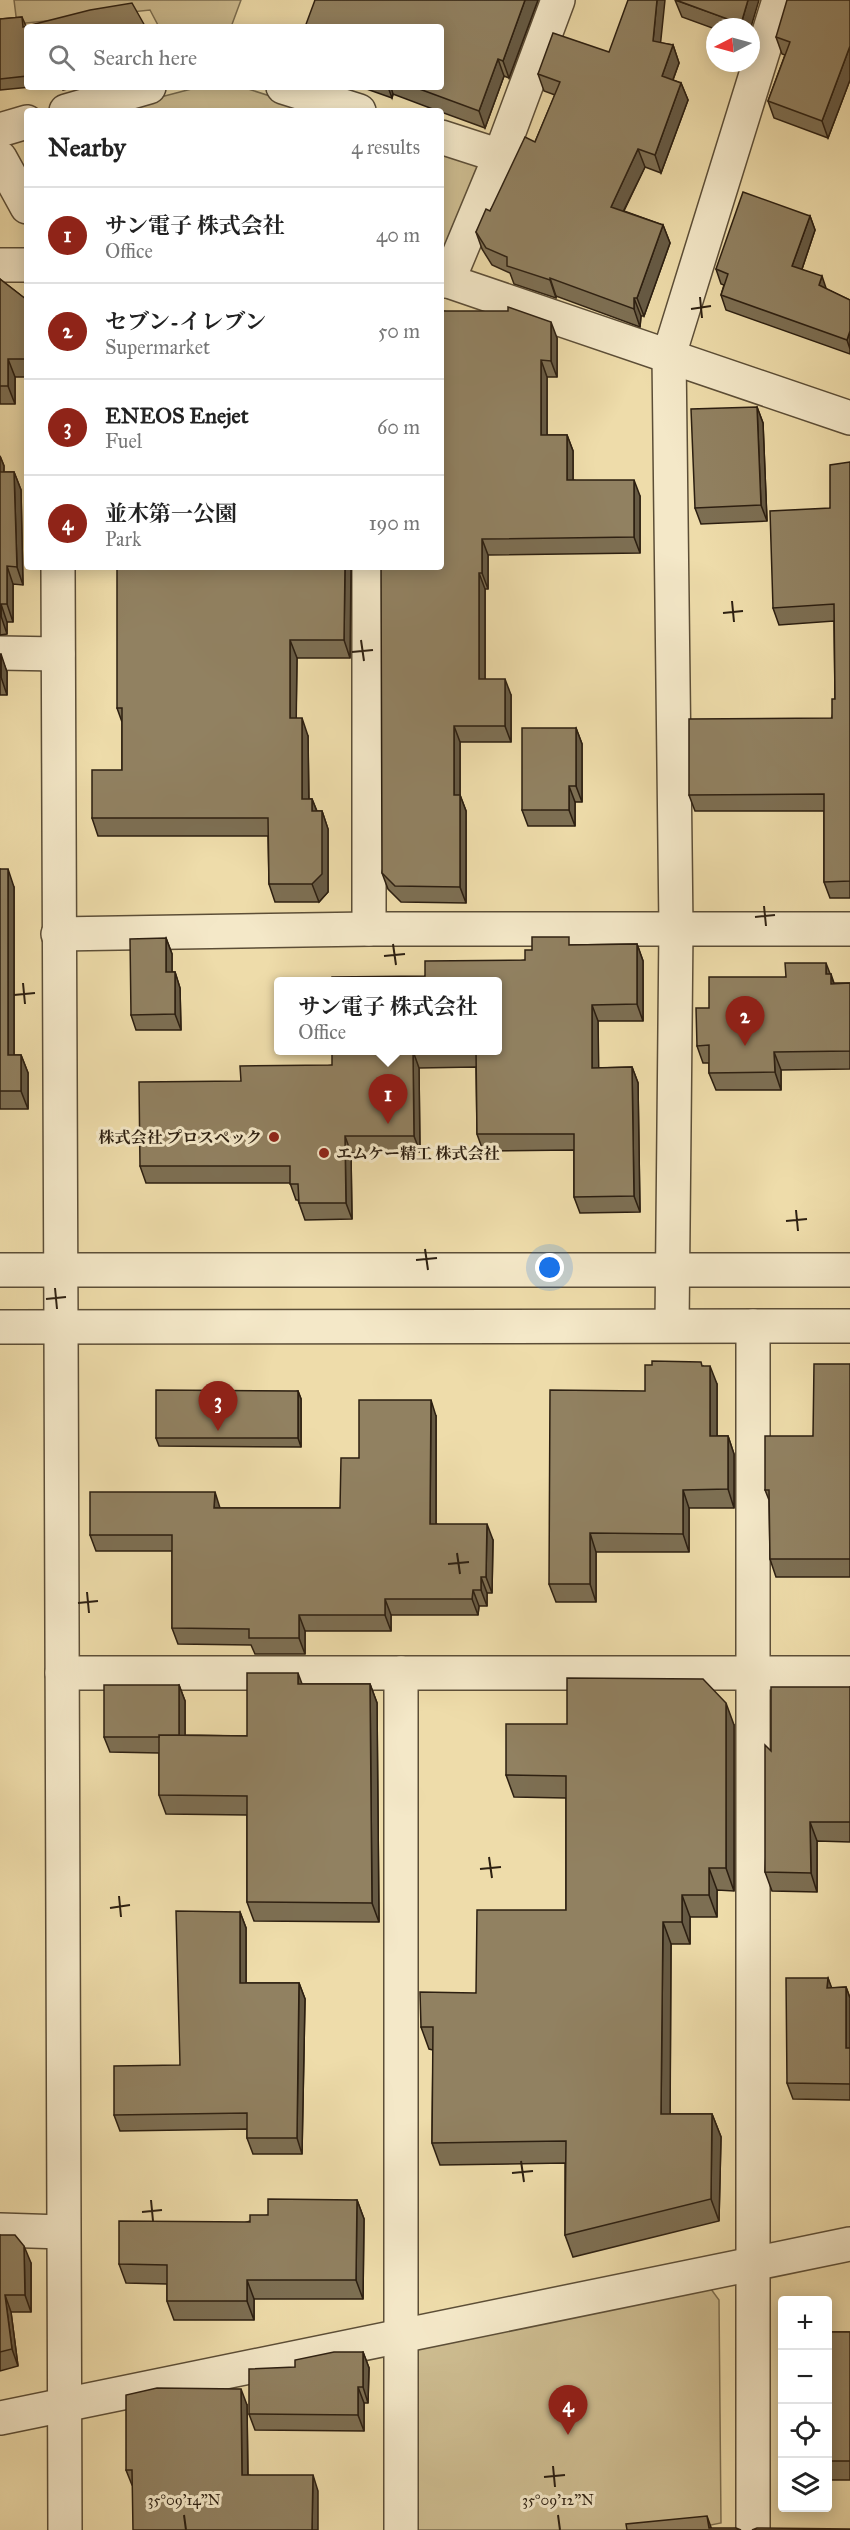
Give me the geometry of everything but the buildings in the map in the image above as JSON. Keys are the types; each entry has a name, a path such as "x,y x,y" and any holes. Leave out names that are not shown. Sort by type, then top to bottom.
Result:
{"street":[{"path":"558,0 500,156 445,281 850,418"},
{"path":"672,1325 676,928 669,355 779,0"},
{"path":"76,108 139,90"},
{"path":"292,90 349,108"},
{"path":"0,130 24,123"},
{"path":"444,138 500,156"},
{"path":"0,158 24,202"},
{"path":"0,265 24,265"},
{"path":"58,570 65,2530"},
{"path":"369,570 369,929"},
{"path":"0,652 58,654"},
{"path":"58,933 369,929 850,929"},
{"path":"0,1270 850,1270"},
{"path":"753,1326 753,2530"},
{"path":"0,1327 850,1326"},
{"path":"62,1673 850,1673"},
{"path":"401,1673 401,2530"},
{"path":"0,2230 63,2232"},
{"path":"0,2418 850,2244"}],"shaded area":[{"path":"14,0 241,0 232,24 157,24 150,10 17,24"},
{"path":"188,90 251,90 308,108 118,108"},
{"path":"444,151 485,164 449,253 444,254"},
{"path":"708,2285 719,2300 721,2523 686,2530 415,2530 416,2346"}],"place":[{"name":"セブン-イレブン","path":"745,1046"},
{"name":"サン電子 株式会社","path":"388,1124"},
{"name":"株式会社 プロスペック","path":"274,1137"},
{"name":"エムケー精工 株式会社","path":"324,1153"},
{"name":"ENEOS Enejet","path":"218,1431"},
{"name":"並木第一公園","path":"568,2435"}]}
